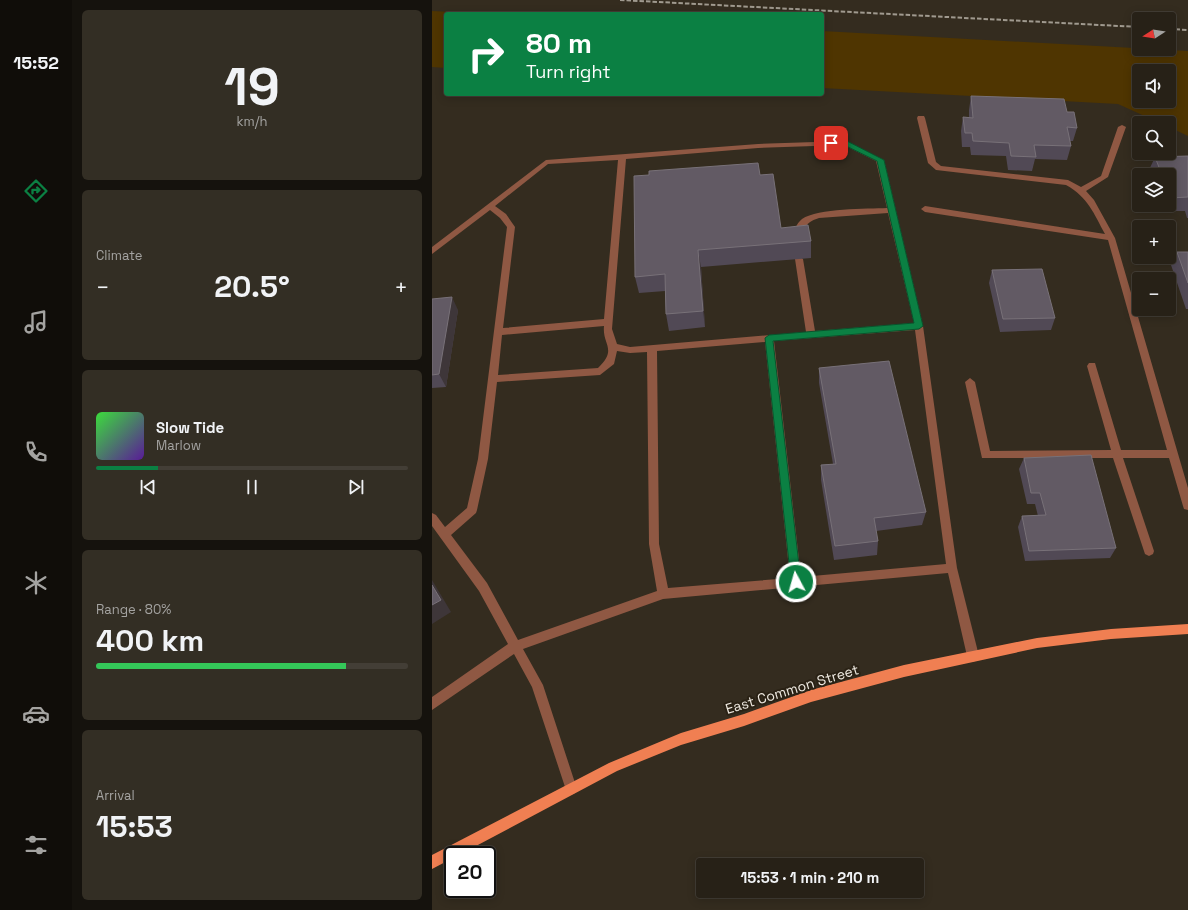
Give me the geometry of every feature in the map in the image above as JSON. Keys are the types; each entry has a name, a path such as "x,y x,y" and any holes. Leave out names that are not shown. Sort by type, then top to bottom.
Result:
{"main road":[{"name":"East Common Street","path":"432,862 613,767 681,739 744,720 811,696 904,671 1037,643 1111,634 1188,629"}],"street":[{"path":"921,118 932,163 939,168 1068,183 1082,190 1090,200 1111,238 1173,454 1183,475 1188,506"},
{"path":"1082,190 1104,177 1122,127"},
{"path":"432,251 546,162 758,146 845,142 880,160 919,326 952,568 972,656"},
{"path":"492,380 600,371 611,361 613,347 608,329 608,322 622,157"},
{"path":"444,534 472,510 483,459 511,227 504,216 490,206"},
{"path":"925,209 1111,238"},
{"path":"796,243 798,230 806,219 818,215 892,210"},
{"path":"799,258 812,335"},
{"path":"498,332 608,322"},
{"path":"613,347 630,350 919,326"},
{"path":"769,338 796,582"},
{"path":"652,348 654,544 663,594"},
{"path":"1092,366 1117,454 1149,551"},
{"path":"970,382 986,454 1173,454"},
{"path":"432,518 483,587 537,685 571,789"},
{"path":"432,704 516,646 663,594 952,568"}],"shaded area":[{"path":"432,11 453,12 444,12 444,68 432,67"},
{"path":"824,31 1132,48 1132,56 1176,56 1176,50 1188,51 1188,136 1176,130 1176,116 1145,116 1118,104 824,88"}],"building":[{"path":"971,96 1064,99 1067,112 1074,112 1077,128 1067,127 1071,146 1034,145 1036,157 1011,156 1009,143 973,141 972,133 965,133 963,117 973,118"},
{"path":"1176,156 1188,156 1188,197 1176,198 1176,168 1159,168 1156,160 1176,160"},
{"path":"758,163 760,175 773,174 781,228 808,225 811,241 698,250 703,311 666,314 665,274 635,277 634,176 649,175 649,171"},
{"path":"1177,252 1188,252 1188,283"},
{"path":"1042,269 1055,318 1003,319 992,270"},
{"path":"452,297 439,374 432,375 432,299"},
{"path":"889,361 926,512 874,518 878,541 835,546 821,465 836,464 819,368"},
{"path":"1091,455 1116,548 1029,551 1022,516 1046,515 1040,493 1031,493 1024,458"},
{"path":"432,585 441,600 432,605"}],"railway":[{"path":"620,0 1132,27"},
{"path":"1176,29 1188,30"}],"route":[{"path":"796,582 769,338 919,326 880,160 845,142 831,143"}]}
